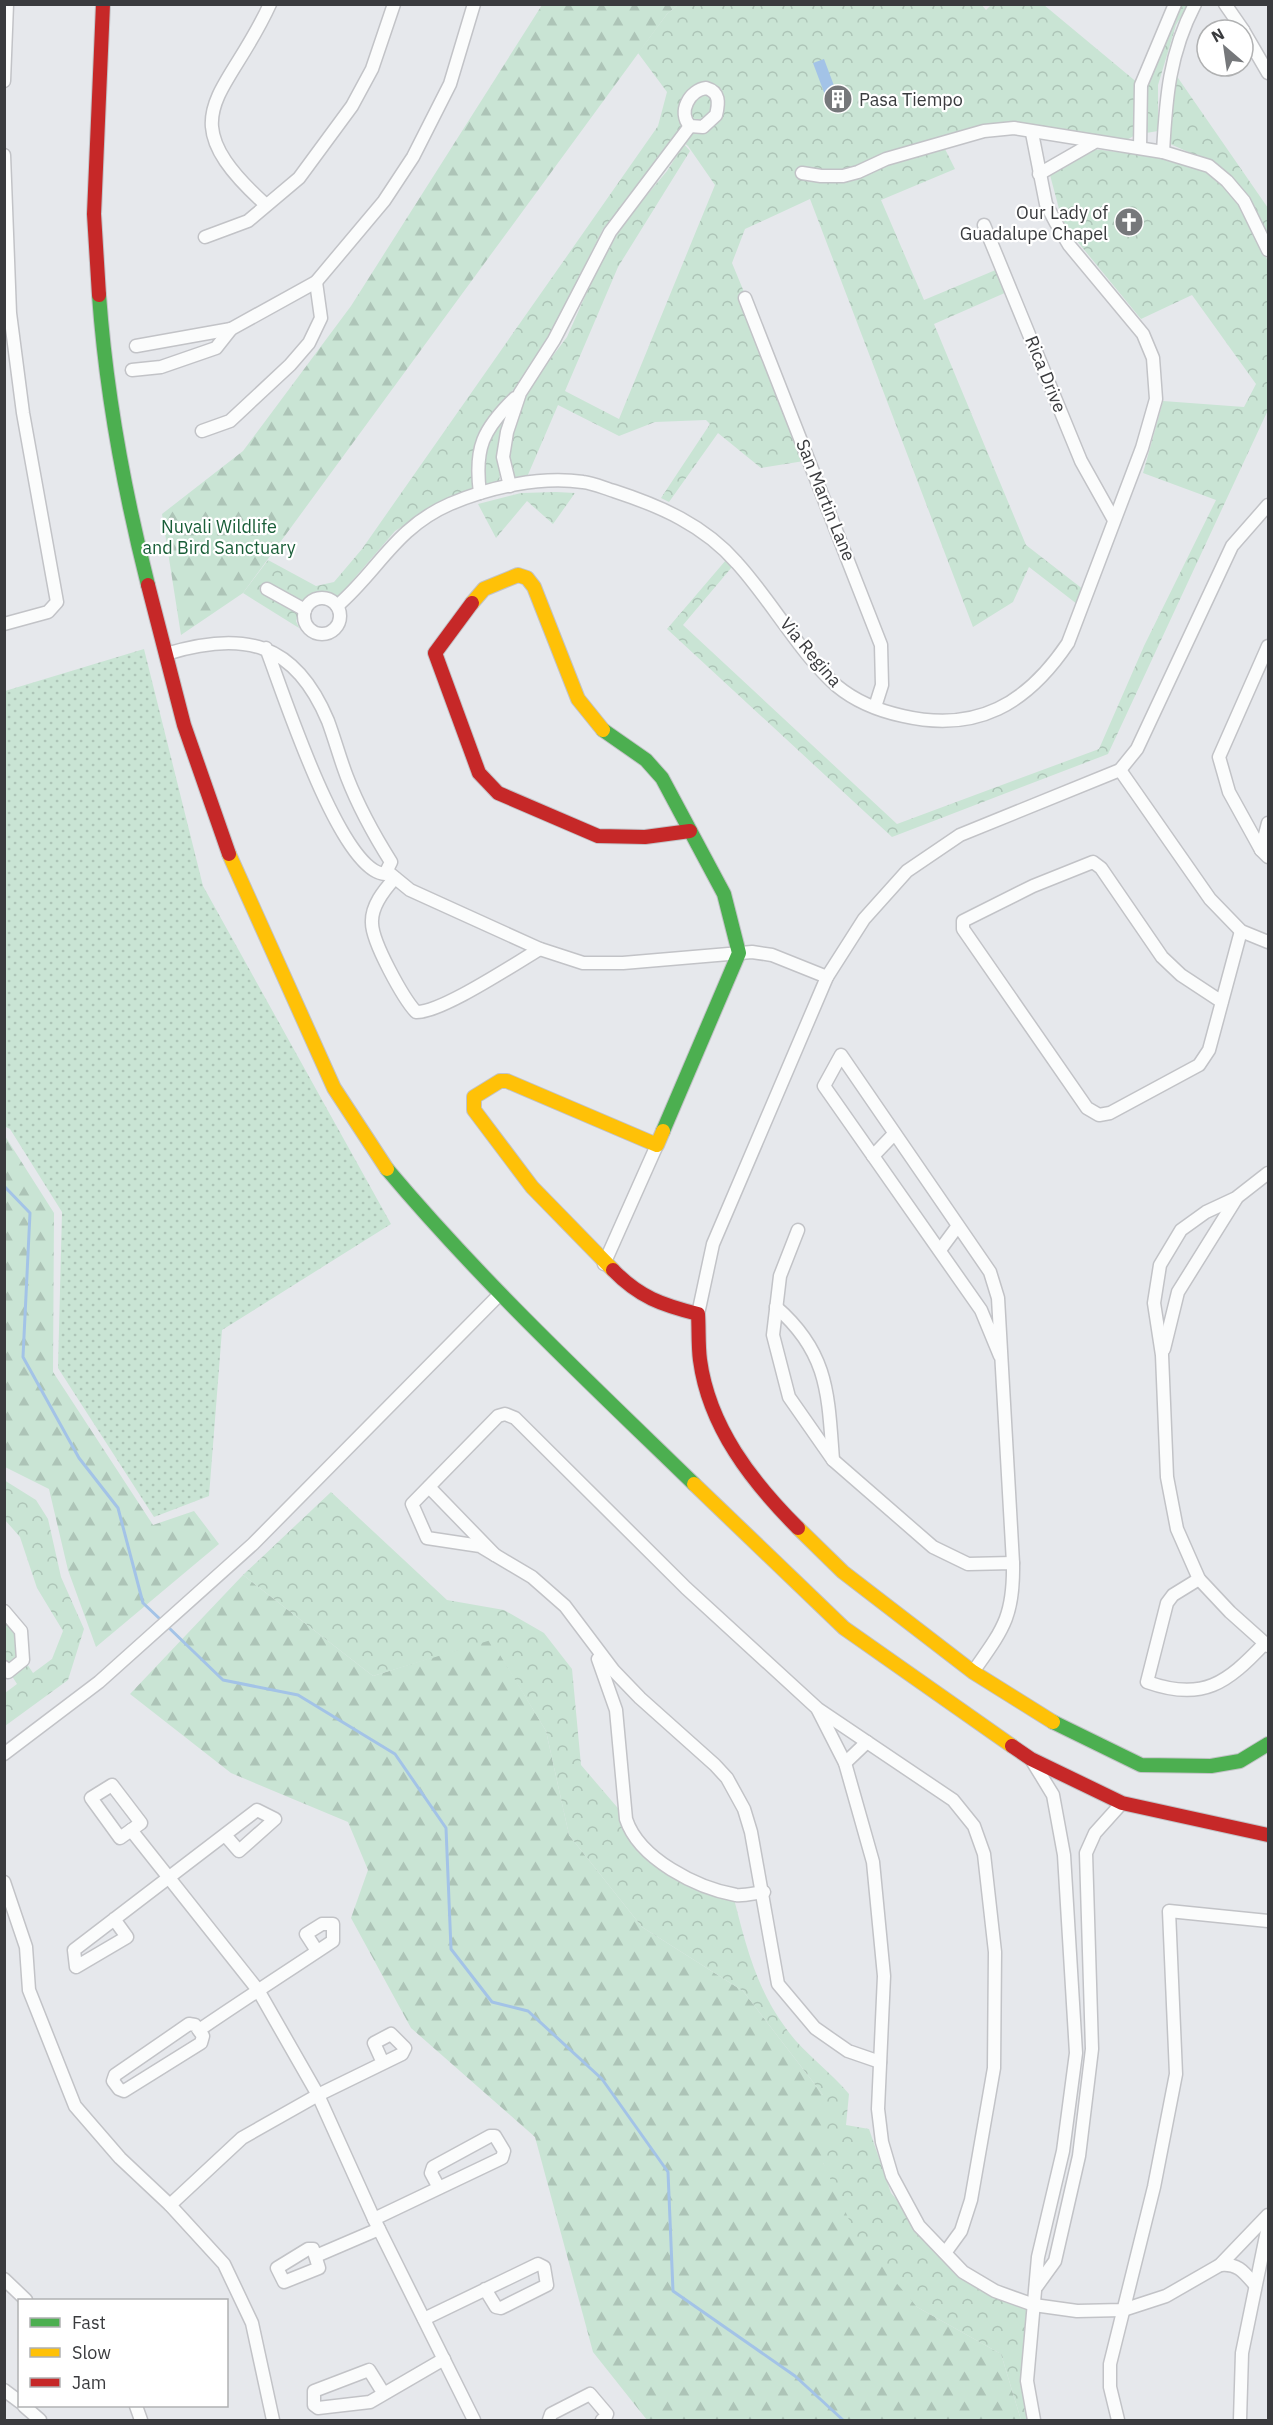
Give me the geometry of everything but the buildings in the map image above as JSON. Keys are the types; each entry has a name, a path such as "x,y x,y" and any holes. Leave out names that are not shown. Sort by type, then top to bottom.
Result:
{"street":[{"path":"103,4 94,214 101,317 115,432 129,510 184,725 224,843 252,911 334,1088 376,1156 444,1236 499,1295 844,1628 1031,1759 1122,1803 1269,1835"},
{"path":"267,205 238,179 224,161 216,147 211,127 215,98 249,46 270,4"},
{"path":"205,237 248,221 299,178 352,106 372,69 394,4"},
{"path":"136,346 231,329 316,282 384,201 413,157 450,84 474,4"},
{"path":"1140,148 1141,85 1175,4"},
{"path":"1163,152 1171,68 1180,33 1195,4"},
{"path":"1225,4 1235,18"},
{"path":"4,81 6,8"},
{"path":"1255,49 1269,72"},
{"path":"480,493 477,462 481,444 497,416 520,393 560,330 610,232 690,126"},
{"path":"802,172 821,176 858,172 886,159 984,131 1014,128 1093,143 1140,148 1163,152 1209,166 1227,181 1244,201 1269,250"},
{"name":"Via Regina","path":"337,606 352,594 383,554 408,530 449,504 510,486 545,482 584,482 644,501 677,515 710,537 731,556 837,686 854,698 900,716 944,722 983,715 1020,698 1049,670 1068,644 1142,448 1156,399 1153,358 1143,334 1069,244 1046,204 1032,133"},
{"path":"1039,174 1093,143"},
{"path":"4,155 7,313 57,602 48,612 4,624"},
{"name":"Rica Drive","path":"984,225 1081,461 1114,520"},
{"path":"202,431 230,421 290,365 309,343 321,318 316,282"},
{"name":"San Martin Lane","path":"745,298 882,645 882,685 874,707"},
{"path":"132,370 161,367 208,352 221,345 231,329"},
{"path":"510,486 503,457 507,432 520,393"},
{"path":"1269,506 1232,546 1137,749 1120,770 960,835 907,871 864,919 827,977 713,1244 698,1314 700,1360 710,1402 737,1458 784,1514 843,1572 973,1672 1039,1715 1141,1765 1211,1766 1240,1761 1269,1744"},
{"path":"604,1264 740,953 724,894 662,778 646,760 607,735 578,699 534,587 527,579 518,575 484,589 441,642 435,653 479,773 486,783 498,793 598,836 645,837 690,831"},
{"path":"267,589 305,610"},
{"path":"323,598 337,606 338,624 324,634 308,627 305,610 312,601 323,598"},
{"path":"166,654 224,641 266,648 285,659 308,682 328,721 368,825 391,862 391,875 374,911 372,923 388,964 416,1012 426,1012 435,1008 540,949"},
{"path":"1265,853 1229,792 1219,757 1268,646"},
{"path":"266,648 323,798 357,855 377,874 391,875 410,890 540,949 584,963 623,963 740,953 772,955 827,977"},
{"path":"1120,770 1210,899 1241,931 1269,942"},
{"path":"1265,853 1269,823"},
{"path":"1222,1002 1181,975 1162,957 1101,868 1093,862 1033,886 963,921 963,929 1087,1108 1099,1115 1110,1113 1199,1065 1209,1050 1222,1002 1241,931"},
{"path":"973,1672 1009,1614 1014,1595 998,1298 990,1272 841,1055 824,1086 981,1310 1000,1356"},
{"path":"657,1145 507,1081 500,1081 474,1096 474,1110 532,1187 604,1264 630,1288 663,1305 698,1314"},
{"path":"873,1156 894,1134"},
{"path":"1199,1579 1173,1595 1167,1603 1147,1682 1167,1689 1189,1692 1219,1684 1238,1671 1267,1644 1230,1612 1199,1579 1177,1530 1167,1477 1162,1355 1154,1303 1160,1265 1181,1230 1206,1212 1236,1198 1269,1173"},
{"path":"1162,1355 1178,1292 1236,1198"},
{"path":"940,1250 957,1227"},
{"path":"798,1230 780,1276 773,1335 789,1396 833,1460 933,1547 968,1564 1013,1563"},
{"path":"4,1754 99,1682 253,1544 499,1295"},
{"path":"776,1307 791,1320 820,1365 828,1395 833,1460"},
{"path":"880,2062 848,2051 815,2028 784,1993 775,1970 764,1892 751,1832 744,1809 727,1778 640,1698 591,1641 565,1606 532,1577 480,1546 428,1538 412,1504 498,1416 505,1414 515,1418 686,1587 818,1709 953,1800 974,1826 984,1854 995,1952 994,2068 971,2200 961,2231 945,2253"},
{"path":"429,1487 495,1555"},
{"path":"4,1611 21,1631 23,1660 8,1672 4,1667"},
{"path":"591,1641 616,1710 629,1830 641,1846 678,1875 737,1895 764,1892"},
{"path":"616,1710 640,1698"},
{"path":"818,1709 845,1763 873,1862 884,1976 878,2109 882,2142 892,2176 919,2226 963,2272 995,2291 1034,2305 1077,2311 1123,2310 1166,2296 1220,2265 1269,2215"},
{"path":"845,1763 867,1742"},
{"path":"1031,1759 1053,1795 1064,1855 1076,2053 1063,2151 1038,2257 1027,2381 1034,2421"},
{"path":"1037,2286 1055,2261 1078,2156 1092,2049 1086,1853 1095,1833 1122,1803"},
{"path":"131,1830 258,1990 318,2095 376,2224 474,2421"},
{"path":"114,1919 225,1835"},
{"path":"1064,1855 1086,1853"},
{"path":"4,1882 26,1947 29,1990 75,2106 120,2158 170,2205 224,2264 252,2323 273,2421"},
{"path":"1118,2421 1110,2387 1110,2364 1154,2187 1176,2074 1169,1911 1269,1921"},
{"path":"199,2030 317,1951"},
{"path":"1073,2007 1091,2008"},
{"path":"189,2024 195,2025 199,2030 203,2036 201,2043 124,2091 119,2089 113,2081 115,2075 189,2024"},
{"path":"170,2205 242,2138 318,2095 383,2063"},
{"path":"316,2256 439,2188 502,2158 504,2151 495,2136 490,2136 433,2167 431,2173 439,2188"},
{"path":"1240,2421 1242,2353 1269,2226"},
{"path":"424,2319 485,2289 538,2264 544,2267 547,2285 501,2308 496,2307 485,2289"},
{"path":"1220,2265 1229,2264 1242,2270 1255,2285"},
{"path":"4,2279 25,2299"},
{"path":"384,2394 369,2370 314,2391 312,2395 314,2405 318,2408 370,2402 384,2394 444,2359"},
{"path":"4,2390 18,2400"},
{"path":"549,2421 551,2414 590,2394 607,2414 602,2421"},
{"path":"25,2407 40,2421"}],"green space":[{"path":"981,4 986,10 991,5 1044,5 1139,84 1137,134 1125,141 1013,125 940,139 955,169 881,200 924,300 998,269 1007,292 934,324 1026,545 1084,590 1077,604 1029,567 1013,602 973,627 810,199 745,229 732,263 744,292 739,295 804,461 761,468 718,433 669,502 661,498 710,424 706,420 655,422 619,436 558,405 527,477 511,480 508,456 514,415 536,378 567,337 598,267 626,220 667,171 684,144 690,151 618,267 565,391 619,419 715,185 688,146 675,136 647,176 603,229 547,341 516,387 495,409 478,434 472,457 473,492 436,505 395,531 334,602 319,602 301,607 296,621 299,628 243,593 268,560 316,586 334,582 362,549 658,126 667,92 638,53 667,14 678,5"},
{"name":"Nuvali Wildlife and Bird Sanctuary","path":"542,5 678,5 667,14 243,593 181,635 162,514 243,451 351,306"},
{"path":"1178,5 1188,5 1176,25 1158,85 1158,131 1146,133 1147,85"},
{"path":"1176,75 1268,208 1268,247 1213,163 1168,143 1169,112"},
{"path":"1093,149 1160,157 1204,171 1223,186 1240,207 1268,261 1268,410 1108,754 892,837 667,629 726,560 732,567 683,625 897,824 1099,749 1144,646 1216,500 1143,473 1163,401 1244,407 1256,384 1192,295 1141,319 1072,235 1062,220 1050,175"},
{"path":"510,405 499,482 484,486 484,443"},
{"path":"521,493 575,493 553,524 527,501 496,538 478,504"},
{"path":"144,649 203,886 391,1224 222,1330 209,1496 154,1517 58,1368 62,1212 10,1129 4,1126 5,691"},
{"path":"5,1136 54,1213 53,1372 153,1525 194,1511 219,1544 96,1647 68,1570 49,1489 5,1467"},
{"path":"4,1480 36,1500 48,1519 61,1577 84,1629 68,1680 5,1726 5,1693 17,1684 10,1673 25,1661 33,1673 52,1659 63,1631 37,1588 20,1537 5,1520"},
{"path":"331,1492 447,1600 504,1610 544,1633 572,1669 581,1765 676,1876 732,1891 752,1962 766,1995 792,2036 849,2094 846,2125 869,2129 891,2193 954,2264 981,2290 1031,2299 1026,2356 1037,2420 1021,2420 1001,2354 917,2307 857,2237 823,2163 823,2095 743,1991 642,1927 569,1835 546,1731 491,1640 373,1676 243,1575"},
{"path":"243,1575 373,1676 491,1639 546,1731 569,1835 642,1927 743,1991 823,2095 823,2163 917,2307 1001,2354 1021,2420 647,2420 593,2352 535,2137 411,2028 351,1918 368,1870 348,1822 231,1773 130,1694"},
{"path":"4,1617 17,1633 19,1658 8,1667 5,1663"}],"water":[{"path":"824,59 836,91 825,95 813,63"}],"waterway":[{"path":"4,1186 30,1213 23,1357 79,1458 118,1508 143,1603 161,1620"},
{"path":"166,1625 223,1680 298,1695 395,1754 446,1828 451,1949 492,2002 528,2011 602,2079 668,2172 673,2291 795,2376 843,2420"}],"traffic: fast":[{"path":"99,295 106,368 117,441 148,585"},
{"path":"603,730 646,760 662,778 724,894 739,953 663,1131"},
{"path":"387,1169 498,1291 694,1484"},
{"path":"1053,1722 1141,1765 1211,1766 1240,1761 1268,1744"}],"traffic: slow":[{"path":"472,603 484,589 518,575 527,578 534,587 578,699 603,730"},
{"path":"229,854 334,1088 387,1169"},
{"path":"613,1270 532,1187 474,1110 474,1097 500,1081 507,1081 657,1145 663,1131"},
{"path":"694,1484 844,1628 1012,1746"},
{"path":"798,1528 843,1572 973,1672 1053,1722"}],"traffic: jam":[{"path":"99,295 94,214 103,4"},
{"path":"148,585 184,725 229,854"},
{"path":"472,603 435,653 479,773 498,793 598,836 645,837 690,831"},
{"path":"613,1270 632,1287 652,1299 698,1314 699,1354 705,1385 723,1430 749,1472 798,1528"},
{"path":"1012,1746 1031,1759 1122,1803 1268,1835"}],"place":[{"name":"Pasa Tiempo","path":"838,99"},
{"name":"Our Lady of Guadalupe Chapel","path":"1129,222"}]}
